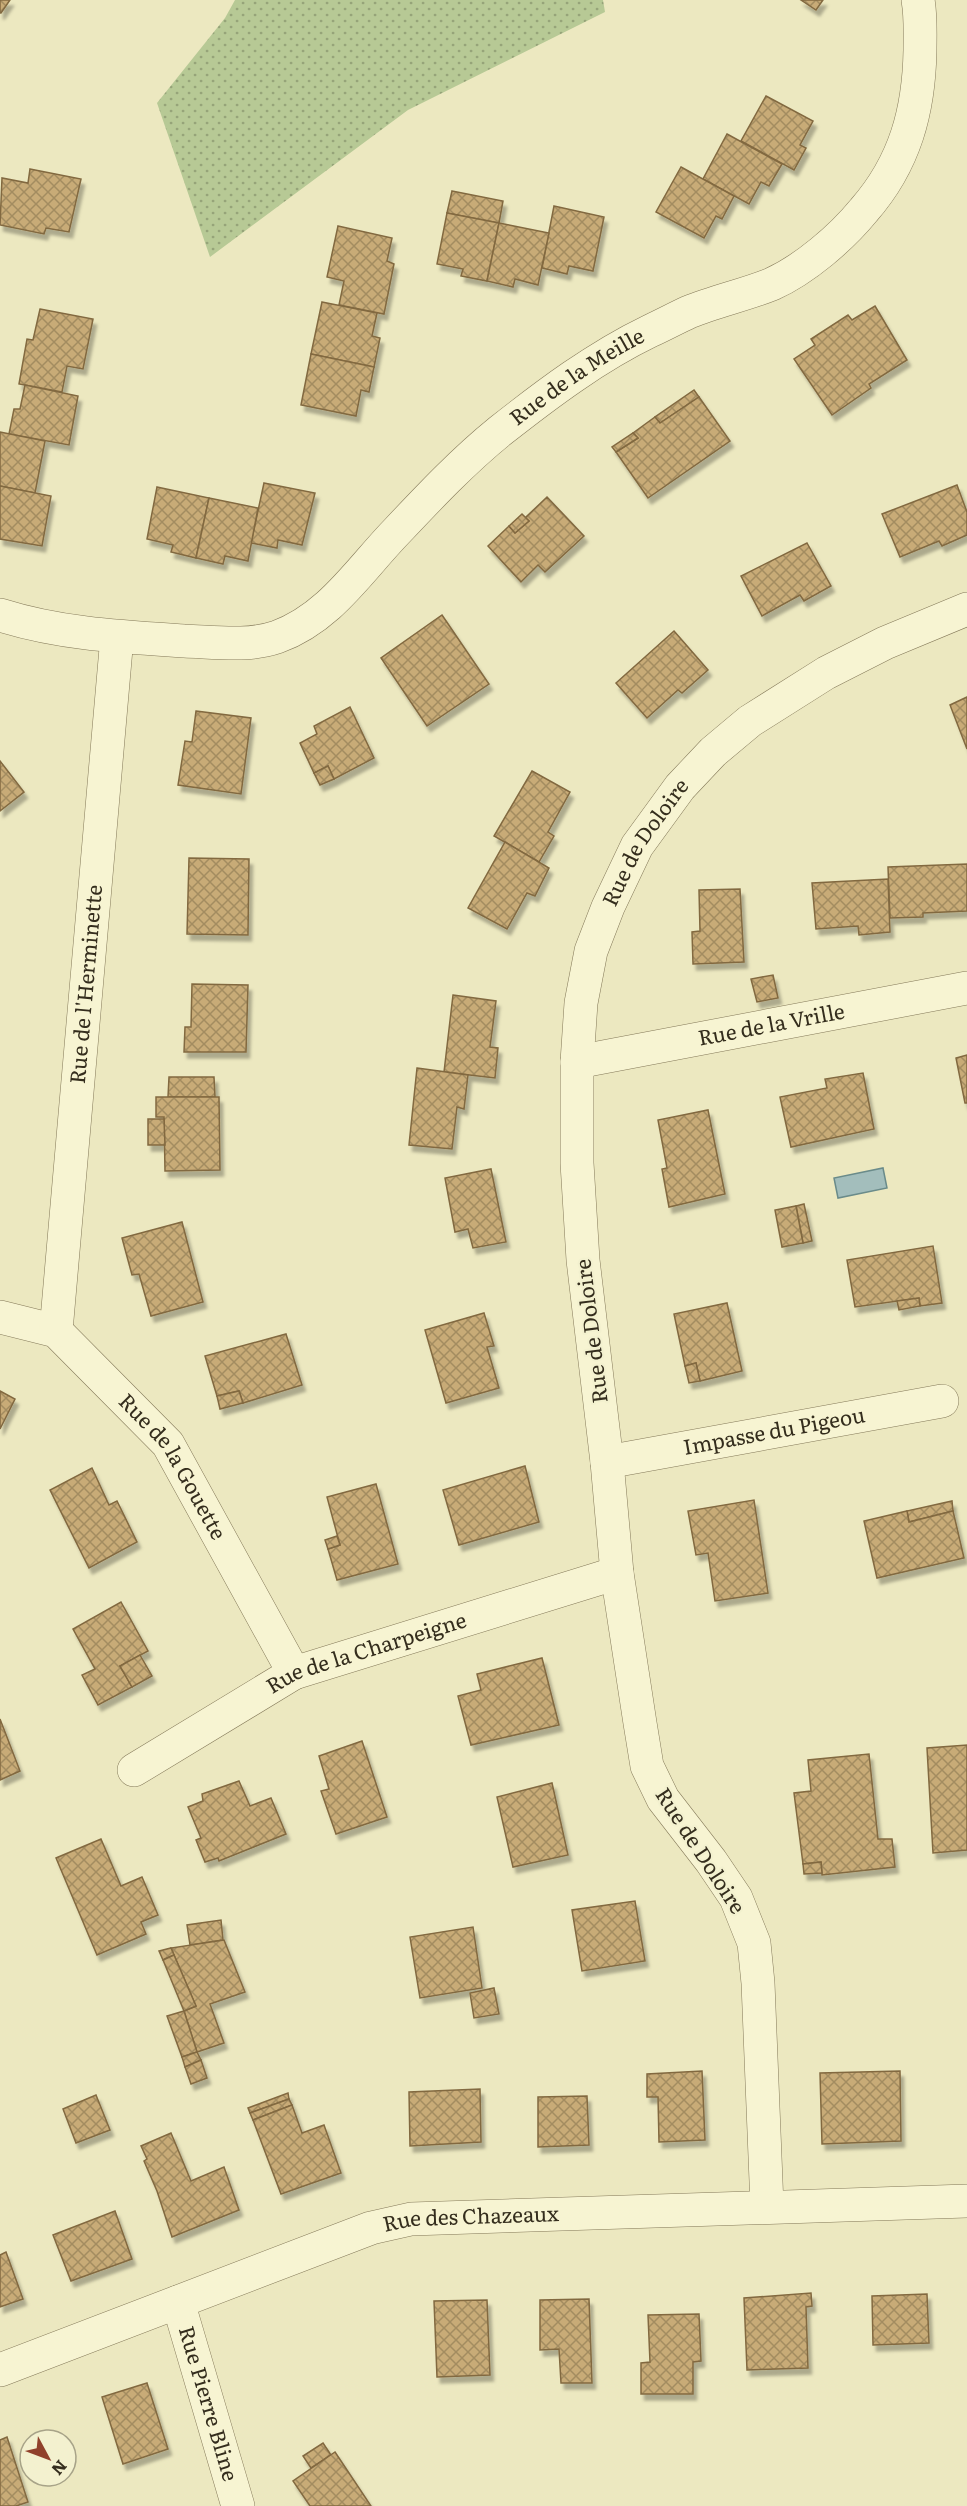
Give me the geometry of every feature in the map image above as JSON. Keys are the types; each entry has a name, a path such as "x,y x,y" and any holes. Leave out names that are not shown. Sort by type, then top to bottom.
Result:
{"street":[{"name":"Rue de la Meille","path":"0,615 58,630 117,637 240,644 276,637 311,620 340,595 398,529 454,471 499,432 544,399 602,357 647,333 689,312 773,283 815,256 841,234 865,209 904,148 915,111 920,76 921,13 918,0"},
{"name":"Rue de Doloire","path":"767,2206 758,1983 754,1942 736,1898 711,1861 663,1800 647,1766 617,1573 607,1462 583,1260 577,1163 577,1062 581,1003 591,951 637,846 680,787 714,752 750,721 826,673 885,643 967,609"},
{"name":"Rue de l'Herminette","path":"56,1331 117,637"},
{"name":"Rue de la Vrille","path":"577,1062 967,988"},
{"path":"0,1317 56,1331"},
{"name":"Rue de la Gouette","path":"56,1331 168,1444 294,1673"},
{"name":"Impasse du Pigeou","path":"607,1462 942,1401"},
{"name":"Rue de la Charpeigne","path":"134,1770 294,1673 617,1573"},
{"name":"Rue des Chazeaux","path":"0,2370 371,2228 411,2219 967,2201"},
{"name":"Rue Pierre Bline","path":"178,2302 238,2506"}],"green space":[{"path":"235,0 603,0 605,12 408,110 210,257 157,103 225,18"}],"water":[{"path":"883,1168 887,1188 838,1198 834,1178"}],"building":[{"path":"0,0 10,0 1,13 0,13"},
{"path":"801,0 823,0 816,10"},
{"path":"766,96 813,121 800,145 806,148 794,170 741,141"},
{"path":"727,134 782,164 769,186 761,182 749,204 703,179"},
{"path":"681,167 734,196 722,219 716,216 704,238 656,212"},
{"path":"30,169 81,179 69,232 46,228 44,234 0,225 2,178 28,183"},
{"path":"452,191 503,201 499,223 447,213"},
{"path":"554,206 604,217 593,271 569,266 567,274 542,268"},
{"path":"447,213 499,223 487,281 461,276 463,269 437,264"},
{"path":"499,223 549,233 538,285 515,279 513,287 487,281"},
{"path":"338,226 392,238 387,261 394,264 384,314 339,305 344,281 327,277"},
{"path":"322,302 377,313 372,336 380,338 374,367 311,354"},
{"path":"875,306 907,360 869,384 871,388 832,415 794,359 815,345 811,339 848,315 852,320"},
{"path":"40,309 93,319 83,369 67,366 62,392 19,384 27,339 33,340"},
{"path":"311,354 374,367 369,392 361,390 356,416 301,405"},
{"path":"25,385 78,396 69,445 9,434 14,409 20,409"},
{"path":"694,390 699,397 660,423 655,417"},
{"path":"699,397 730,441 648,498 616,452 638,438 633,433 655,417 660,423"},
{"path":"0,432 45,441 35,493 0,486"},
{"path":"633,433 638,438 616,452 612,447"},
{"path":"264,483 315,493 302,545 278,540 277,548 251,543"},
{"path":"957,485 967,512 967,535 942,546 939,541 900,557 882,514"},
{"path":"0,486 51,496 42,546 0,539"},
{"path":"157,487 209,498 196,558 171,552 173,545 147,539"},
{"path":"547,497 584,536 545,572 538,565 521,582 488,546 509,526 515,533 529,521 525,518"},
{"path":"209,498 258,508 248,561 225,556 223,564 196,558"},
{"path":"522,514 529,521 515,533 509,526"},
{"path":"807,543 831,586 804,601 800,595 762,616 741,576"},
{"path":"442,615 489,684 427,726 381,658"},
{"path":"674,631 708,670 682,693 678,690 647,718 616,683"},
{"path":"967,697 967,749 950,705"},
{"path":"350,707 374,758 334,779 328,766 314,773 300,743 317,734 314,726"},
{"path":"196,711 251,718 241,794 178,785 185,741 192,742"},
{"path":"0,761 24,792 0,811"},
{"path":"328,766 334,779 320,785 314,773"},
{"path":"532,771 570,792 548,832 554,836 539,862 494,836"},
{"path":"505,842 549,868 535,896 527,893 507,929 468,908"},
{"path":"189,858 249,859 248,935 187,934"},
{"path":"967,864 967,911 923,913 923,917 890,918 888,867"},
{"path":"888,879 890,932 859,935 858,926 816,929 812,883"},
{"path":"740,889 744,962 693,964 692,932 700,931 699,890"},
{"path":"773,975 778,998 757,1002 751,979"},
{"path":"192,984 248,985 246,1052 184,1052 185,1027 191,1027"},
{"path":"453,995 496,1001 490,1047 498,1048 495,1078 444,1072"},
{"path":"967,1055 967,1103 965,1103 956,1058"},
{"path":"417,1068 468,1075 464,1109 457,1107 452,1149 409,1145"},
{"path":"863,1073 874,1129 791,1147 780,1097 827,1088 825,1079"},
{"path":"169,1077 214,1077 215,1097 168,1097"},
{"path":"156,1097 219,1097 220,1170 165,1171 164,1117 156,1117"},
{"path":"708,1110 725,1194 669,1207 662,1169 667,1168 658,1120"},
{"path":"148,1119 164,1119 165,1145 148,1145"},
{"path":"491,1169 506,1242 473,1248 468,1229 455,1232 445,1178"},
{"path":"804,1204 812,1241 803,1243 796,1206"},
{"path":"796,1206 803,1243 782,1247 775,1210"},
{"path":"182,1222 203,1302 151,1316 139,1274 132,1275 122,1238"},
{"path":"933,1246 942,1303 920,1306 919,1298 855,1307 847,1260"},
{"path":"919,1298 920,1306 899,1310 897,1301"},
{"path":"727,1303 742,1371 700,1381 696,1363 685,1366 674,1314"},
{"path":"484,1313 494,1346 487,1347 499,1388 446,1403 425,1330"},
{"path":"286,1334 302,1385 243,1403 239,1391 217,1396 205,1356"},
{"path":"696,1363 700,1381 689,1383 685,1366"},
{"path":"0,1391 15,1399 0,1429"},
{"path":"239,1391 243,1403 220,1409 217,1396"},
{"path":"525,1466 539,1522 459,1545 443,1490"},
{"path":"92,1468 109,1505 117,1501 137,1542 89,1568 50,1490"},
{"path":"376,1484 398,1564 337,1580 328,1549 340,1545 327,1497"},
{"path":"754,1500 768,1593 715,1601 708,1553 696,1555 688,1511"},
{"path":"952,1501 953,1511 909,1522 907,1511"},
{"path":"907,1511 909,1522 953,1511 964,1558 877,1578 864,1521"},
{"path":"337,1536 340,1545 328,1549 325,1540"},
{"path":"121,1602 148,1651 120,1666 132,1687 98,1705 82,1675 95,1669 73,1629"},
{"path":"140,1655 152,1676 132,1687 120,1666"},
{"path":"542,1658 559,1725 471,1745 458,1696 481,1690 477,1674"},
{"path":"0,1719 20,1771 0,1780"},
{"path":"362,1741 387,1817 336,1834 321,1791 329,1789 319,1756"},
{"path":"967,1745 967,1850 933,1853 927,1748"},
{"path":"869,1754 878,1839 892,1839 895,1867 822,1875 821,1862 803,1864 794,1793 811,1791 808,1760"},
{"path":"239,1781 250,1806 271,1798 286,1834 219,1861 218,1858 205,1862 196,1840 201,1838 188,1807 203,1801 202,1794"},
{"path":"552,1783 568,1855 513,1867 497,1797"},
{"path":"101,1839 121,1886 142,1877 158,1915 141,1922 146,1934 97,1955 56,1858"},
{"path":"821,1862 822,1873 804,1874 803,1864"},
{"path":"635,1901 645,1961 582,1971 572,1910"},
{"path":"221,1920 223,1940 190,1945 187,1925"},
{"path":"473,1927 482,1988 420,1998 410,1937"},
{"path":"224,1940 245,1992 210,2004 224,2043 197,2052 184,2011 196,2006 171,1948"},
{"path":"171,1948 174,1955 163,1960 159,1951"},
{"path":"174,1955 196,2006 184,2011 163,1960"},
{"path":"494,1988 499,2014 474,2018 470,1993"},
{"path":"184,2011 197,2052 182,2057 167,2016"},
{"path":"197,2052 201,2060 185,2067 182,2057"},
{"path":"201,2060 207,2078 191,2084 185,2067"},
{"path":"702,2071 705,2140 659,2142 658,2097 647,2097 647,2074"},
{"path":"900,2071 901,2141 822,2144 820,2073"},
{"path":"480,2089 481,2142 410,2146 409,2092"},
{"path":"288,2093 289,2099 250,2113 248,2108"},
{"path":"96,2095 110,2130 76,2143 63,2109"},
{"path":"587,2096 589,2145 538,2147 538,2097"},
{"path":"289,2099 292,2105 253,2120 250,2113"},
{"path":"292,2105 302,2133 324,2125 341,2173 281,2194 253,2120"},
{"path":"171,2133 191,2181 224,2167 239,2210 172,2237 157,2191 144,2161 147,2159 141,2146"},
{"path":"115,2211 132,2259 71,2281 53,2235"},
{"path":"6,2252 23,2299 0,2307 0,2255"},
{"path":"811,2293 812,2306 806,2307 808,2368 747,2370 744,2298"},
{"path":"927,2294 929,2343 873,2345 872,2296"},
{"path":"589,2299 592,2383 561,2383 559,2349 540,2350 540,2300"},
{"path":"487,2300 490,2375 437,2377 434,2301"},
{"path":"699,2314 701,2361 693,2362 693,2394 641,2394 641,2363 650,2362 648,2315"},
{"path":"147,2383 168,2449 123,2464 102,2397"},
{"path":"7,2437 18,2471 18,2488 23,2488 28,2502 16,2506 0,2506 0,2440"},
{"path":"323,2443 331,2455 311,2468 303,2456"},
{"path":"335,2452 371,2506 310,2506 293,2481"}]}
